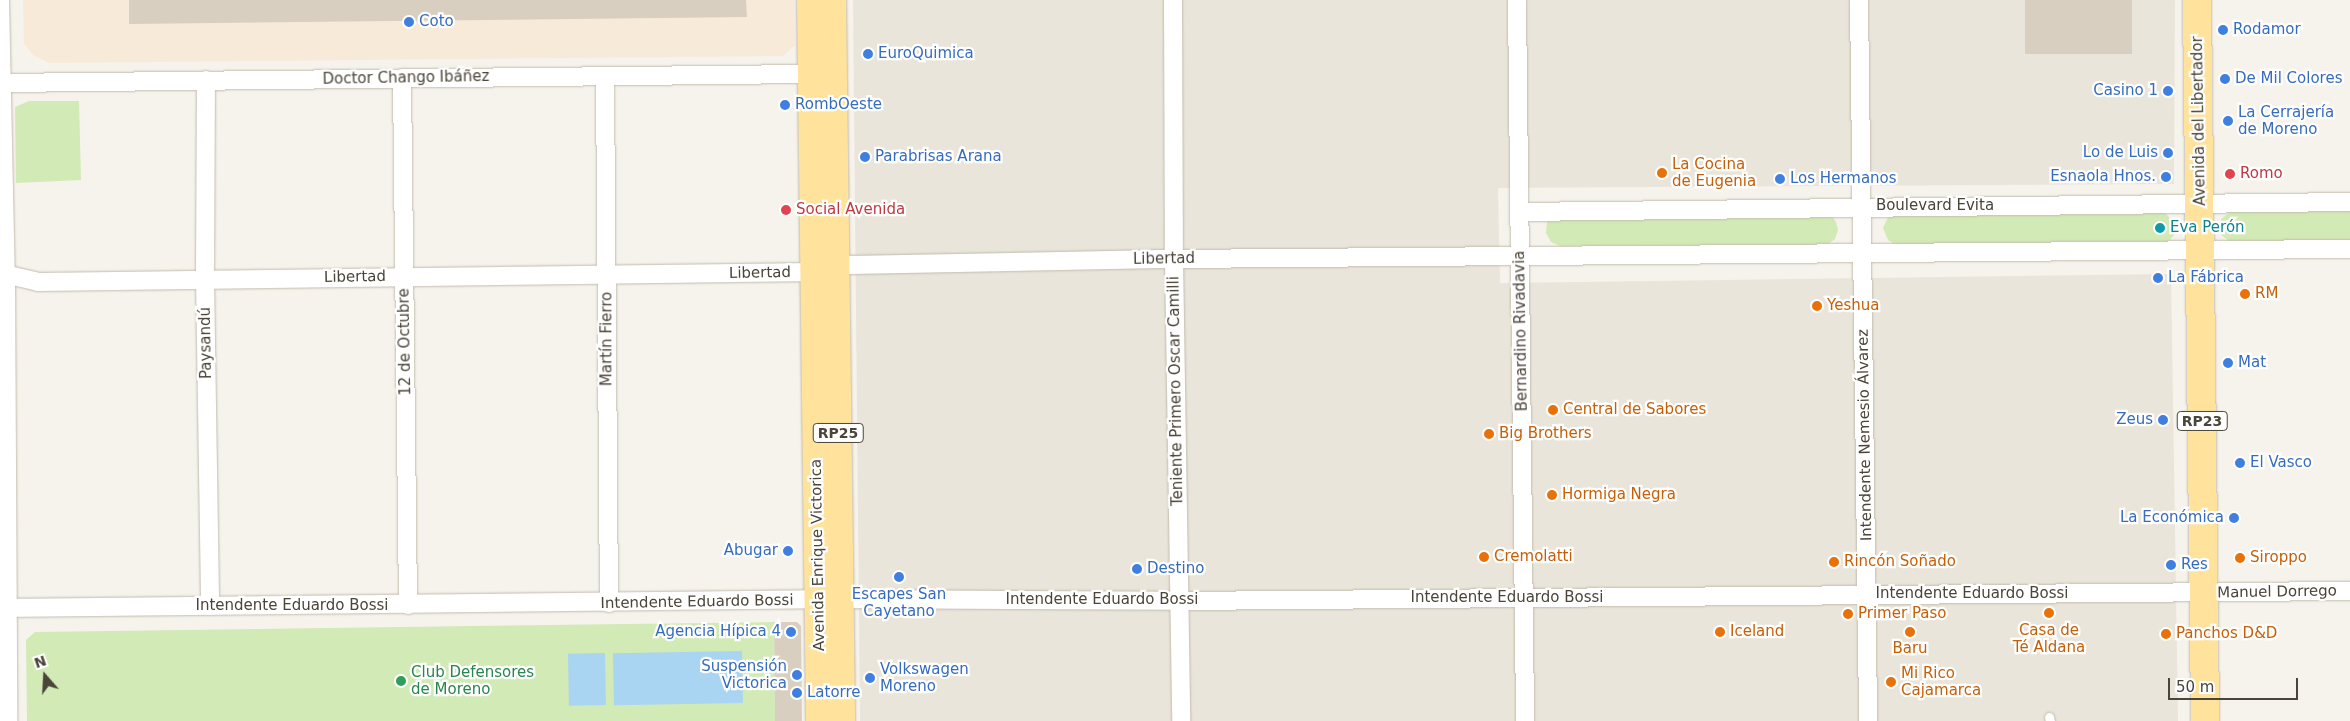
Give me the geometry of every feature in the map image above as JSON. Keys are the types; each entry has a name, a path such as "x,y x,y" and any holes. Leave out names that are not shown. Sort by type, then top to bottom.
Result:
{"main road":[{"name":"Avenida Enrique Victorica","path":"811,0 812,74 826,269"},
{"name":"Avenida Enrique Victorica","path":"820,721 829,600 826,269 832,0"},
{"name":"Avenida del Libertador","path":"2197,0 2205,721"},
{"name":"Avenida Enrique Victorica","path":"829,600 841,721"}],"street":[{"path":"0,0 3,274 3,608 8,721"},
{"name":"Teniente Primero Oscar Camilli","path":"1173,0 1174,258 1181,721"},
{"name":"Bernardino Rivadavia","path":"1517,0 1525,721"},
{"name":"Intendente Nemesio Álvarez","path":"1859,0 1868,721"},
{"name":"Doctor Chango Ibáñez","path":"1,82 812,74"},
{"name":"Martín Fierro","path":"605,76 609,603"},
{"name":"12 de Octubre","path":"402,78 408,605"},
{"name":"Paysandú","path":"206,80 205,279 210,606"},
{"name":"Boulevard Evita","path":"1520,212 1861,206 2350,202"},
{"path":"1520,256 2350,249"},
{"name":"Libertad","path":"3,274 38,282 606,274 826,269 860,264 1174,258 1520,256"},
{"name":"Manuel Dorrego","path":"2204,593 2350,591"},
{"name":"Intendente Eduardo Bossi","path":"3,608 829,600 1180,601 2204,593"}],"shaded area":[{"name":"Coto","path":"23,0 794,0 795,45 783,56 49,63 33,55 24,44"},
{"path":"853,0 2175,0 2174,184 1498,188 1500,283 2171,274 2178,721 860,721"}],"green space":[{"path":"29,101 79,101 81,180 16,183 15,107"},
{"path":"2350,209 2350,241 2232,243 2221,235 2221,219 2231,211"},
{"path":"2165,213 2173,221 2174,235 2166,244 1897,246 1888,240 1883,228 1887,219 1893,215"},
{"path":"1831,215 1836,222 1838,230 1835,239 1827,245 1560,246 1551,242 1546,233 1547,222 1553,218"},
{"name":"Club Defensores de Moreno","path":"774,622 775,721 27,721 26,640 35,632"}],"water":[{"path":"742,651 743,703 614,705 613,653"},
{"path":"605,653 606,705 569,706 568,654"}],"building":[{"path":"129,0 746,0 747,17 129,24"},
{"path":"2025,0 2132,0 2132,54 2025,54"},
{"path":"774,622 797,622 801,626 802,721 775,721"}],"place":[{"name":"Coto","path":"409,22"},
{"name":"Rodamor","path":"2223,30"},
{"name":"EuroQuimica","path":"868,54"},
{"name":"De Mil Colores","path":"2225,79"},
{"name":"Casino 1","path":"2168,91"},
{"name":"RombOeste","path":"785,105"},
{"name":"La Cerrajería de Moreno","path":"2228,121"},
{"name":"Lo de Luis","path":"2168,153"},
{"name":"Parabrisas Arana","path":"865,157"},
{"name":"La Cocina de Eugenia","path":"1662,173"},
{"name":"Romo","path":"2230,174"},
{"name":"Esnaola Hnos.","path":"2166,177"},
{"name":"Los Hermanos","path":"1780,179"},
{"name":"Social Avenida","path":"786,210"},
{"name":"Eva Perón","path":"2160,228"},
{"name":"La Fábrica","path":"2158,278"},
{"name":"RM","path":"2245,294"},
{"name":"Yeshua","path":"1817,306"},
{"name":"Mat","path":"2228,363"},
{"name":"Central de Sabores","path":"1553,410"},
{"name":"Zeus","path":"2163,420"},
{"name":"Big Brothers","path":"1489,434"},
{"name":"El Vasco","path":"2240,463"},
{"name":"Hormiga Negra","path":"1552,495"},
{"name":"La Económica","path":"2234,518"},
{"name":"Abugar","path":"788,551"},
{"name":"Cremolatti","path":"1484,557"},
{"name":"Siroppo","path":"2240,558"},
{"name":"Rincón Soñado","path":"1834,562"},
{"name":"Res","path":"2171,565"},
{"name":"Destino","path":"1137,569"},
{"name":"Escapes San Cayetano","path":"899,577"},
{"name":"Casa de Té Aldana","path":"2049,613"},
{"name":"Primer Paso","path":"1848,614"},
{"name":"Agencia Hípica 4","path":"791,632"},
{"name":"Iceland","path":"1720,632"},
{"name":"Baru","path":"1910,632"},
{"name":"Panchos D&D","path":"2166,634"},
{"name":"Suspensión Victorica","path":"797,675"},
{"name":"Volkswagen Moreno","path":"870,678"},
{"name":"Club Defensores de Moreno","path":"401,681"},
{"name":"Mi Rico Cajamarca","path":"1891,682"},
{"name":"Latorre","path":"797,693"}]}
